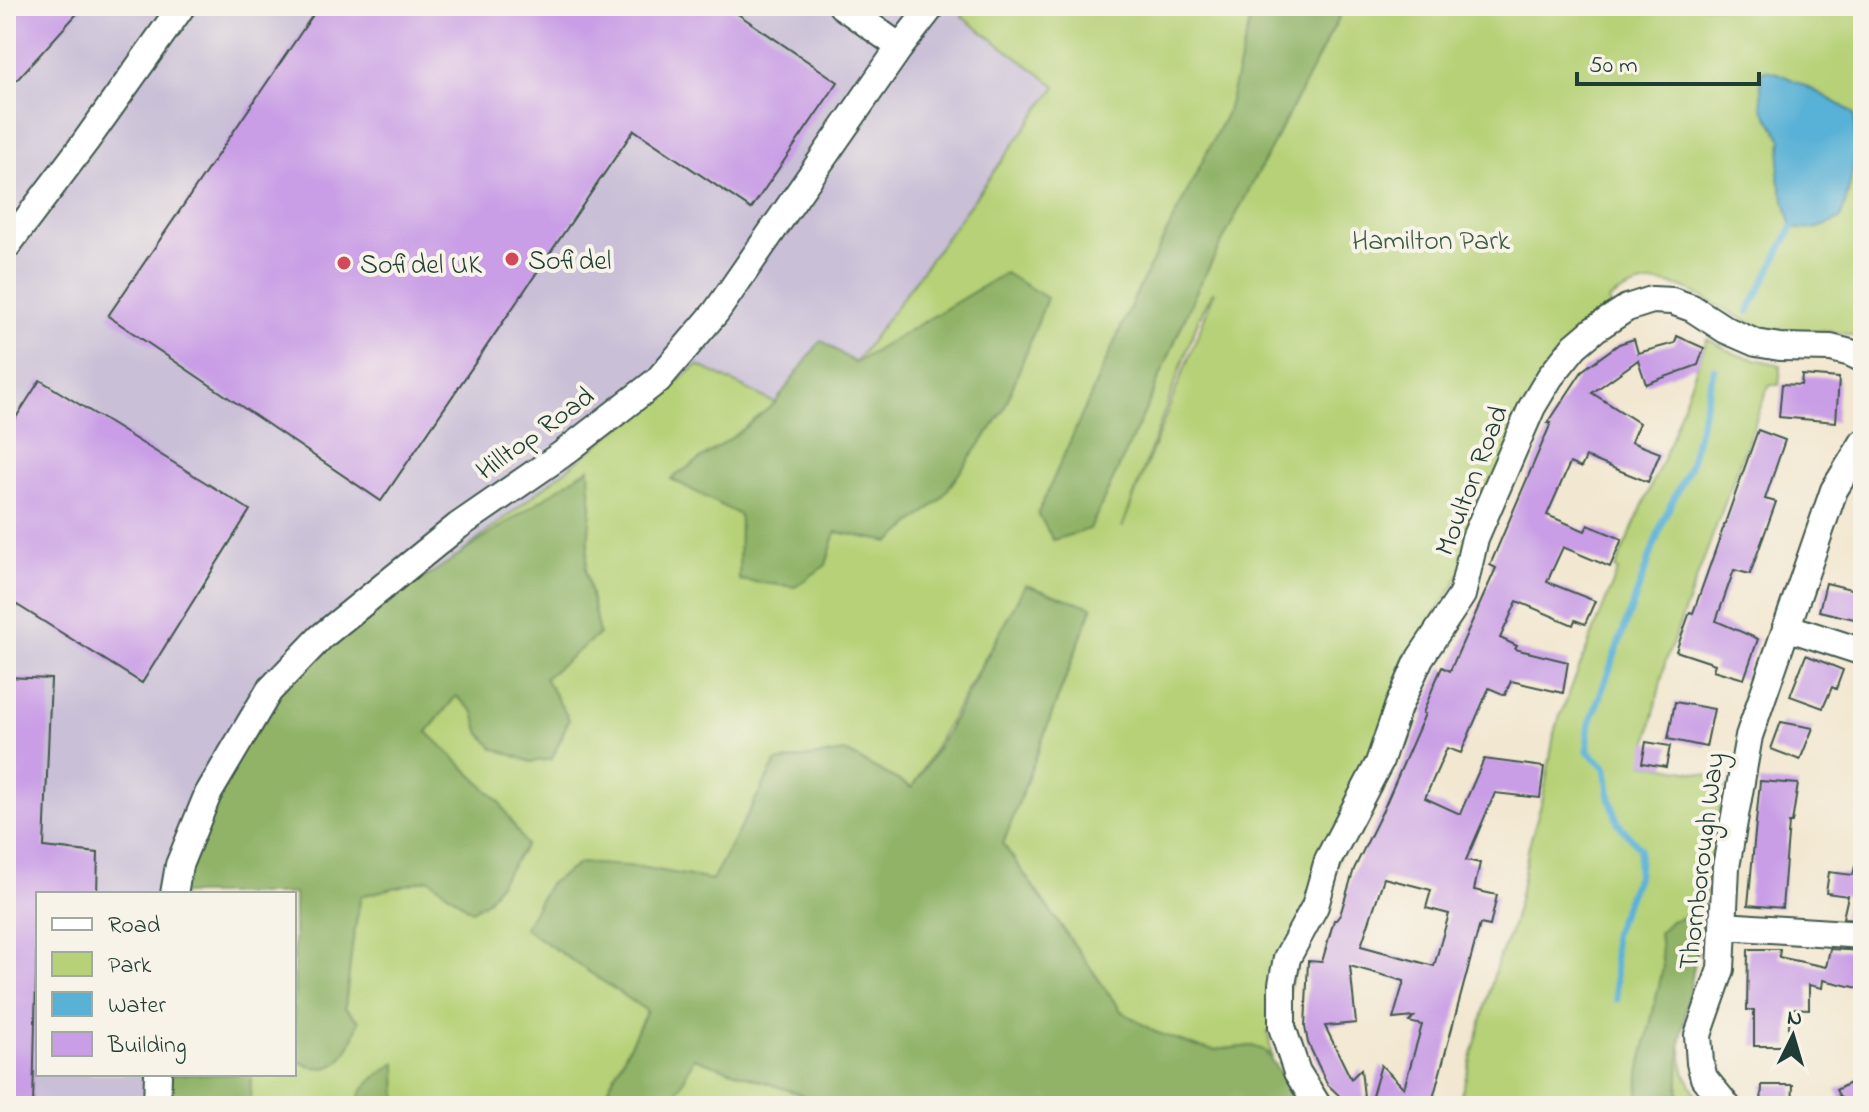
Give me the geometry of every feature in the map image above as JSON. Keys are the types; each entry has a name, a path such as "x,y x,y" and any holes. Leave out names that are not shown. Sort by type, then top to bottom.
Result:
{"street":[{"path":"842,6 900,47"},
{"name":"Hilltop Road","path":"174,892 179,865 208,794 269,691 321,637 458,526 561,455 658,380 716,312 900,47 932,6"},
{"path":"6,247 86,141 169,11"},
{"name":"Moulton Road","path":"1318,1106 1297,1072 1282,1027 1282,984 1287,958 1295,938 1315,906 1328,860 1379,763 1398,707 1420,658 1462,595 1475,538 1532,407 1550,377 1575,346 1595,329 1627,308 1652,300 1672,301 1692,308 1726,330 1756,343 1831,348 1863,359"},
{"name":"Thornborough Way","path":"1727,1106 1704,1078 1698,1044 1701,1020 1719,979 1728,854 1749,736 1834,490 1863,443"},
{"path":"1786,627 1863,652"},
{"path":"1723,926 1863,935"},
{"path":"157,1106 158,1076"}],"shaded area":[{"path":"6,6 970,6 963,17 1057,85 854,363 820,340 775,403 697,365 398,603 179,892 36,892 36,1076 158,1076 157,1106 6,1106"}],"green space":[{"name":"Hamilton Park","path":"970,6 1863,6 1863,322 1857,337 1836,332 1772,329 1751,323 1693,292 1673,285 1653,283 1632,287 1608,301 1611,306 1585,323 1454,586 1425,629 1273,1030 1268,1032 1272,1058 1269,1053 1252,1046 1214,1050 1197,1047 1155,1032 1121,1011 1003,844 1092,608 1026,585 912,788 846,752 776,762 712,880 640,867 524,928 647,1011 599,1106 155,1106 156,1076 296,1076 295,892 398,603 698,365 775,403 821,340 855,363 1056,86 962,17","holes":["1213,292 1214,293 1122,528 1199,318"]},
{"path":"1254,6 1345,6 1196,292 1090,529 1053,540 1038,513 1136,294 1227,112"},
{"path":"1005,273 1047,298 1003,412 940,500 890,542 836,532 826,565 795,587 739,580 740,515 671,479 737,434 775,403 821,340 855,363"},
{"path":"1707,339 1738,355 1781,365 1779,385 1771,385 1767,390 1665,663 1643,763 1725,778 1680,1043 1684,1072 1702,1106 1458,1106 1498,960 1510,933 1519,900 1529,845 1543,798 1555,729 1618,570 1615,568 1664,457"},
{"path":"589,468 591,508 586,571 599,634 545,678 569,719 552,759 531,762 493,748 479,731 474,712 456,696 427,732 499,801 526,845 487,901 472,911 429,879 361,896 345,1008 359,1021 344,1055 330,1067 320,1068 296,1060 296,892 181,892 201,811 296,664"},
{"path":"1025,585 1092,607 1003,844 1121,1011 1155,1032 1198,1047 1214,1050 1252,1046 1264,1050 1304,1106 823,1106 803,1095 694,1058 671,1106 599,1106 647,1011 524,928 549,884 580,863 640,867 712,880 776,762 846,752 912,788 947,732"},
{"path":"1690,915 1703,917 1680,1043 1678,1106 1638,1106 1639,1073 1663,968 1659,933 1671,921"},
{"path":"694,1057 803,1095 824,1106 670,1106"},
{"path":"396,1063 397,1106 357,1106 366,1086"},
{"path":"170,1076 251,1076 250,1106 163,1106"}],"water":[{"path":"1765,70 1796,81 1854,114 1851,180 1840,219 1811,229 1792,227 1778,176 1782,139 1762,107 1760,73"}],"building":[{"path":"6,6 84,6 6,92"},
{"name":"Sofidel UK","path":"319,6 726,6 838,82 751,209 634,130 381,501 108,316"},
{"path":"1677,336 1704,348 1698,365 1646,384 1638,360 1592,393 1639,423 1631,442 1660,453 1648,482 1586,457 1581,468 1570,463 1547,515 1585,531 1588,525 1622,539 1610,567 1563,547 1547,582 1595,601 1585,624 1575,620 1573,625 1517,601 1500,638 1517,646 1515,649 1568,662 1563,693 1511,681 1505,695 1489,688 1461,753 1447,748 1425,798 1460,814 1484,759 1544,767 1540,798 1495,793 1466,860 1480,863 1474,890 1497,895 1490,926 1480,924 1431,1106 1369,1106 1381,1065 1404,1088 1422,1025 1409,1022 1414,1017 1393,1019 1404,981 1350,966 1356,1023 1325,1026 1351,1079 1361,1069 1365,1106 1350,1106 1327,1084 1308,1043 1305,1027 1308,961 1322,962 1354,869 1425,714 1434,685 1442,667 1450,671 1496,568 1490,565 1551,423 1548,423 1583,370 1619,344 1634,339 1638,353 1675,343","holes":["1384,878 1431,890 1426,908 1449,914 1434,966 1361,946"]},
{"path":"1802,375 1839,378 1836,422 1779,417 1782,384 1801,385"},
{"path":"40,380 250,510 142,683 6,598 6,433"},
{"path":"1758,430 1785,440 1765,499 1776,502 1750,574 1734,570 1716,621 1758,639 1744,679 1713,670 1715,664 1676,651 1690,612 1693,613"},
{"path":"1826,583 1863,592 1863,621 1819,611"},
{"path":"1806,655 1843,670 1836,689 1832,687 1823,708 1790,696"},
{"path":"6,677 51,679 44,847 98,853 97,892 36,892 33,1106 6,1106"},
{"path":"1675,702 1714,709 1706,747 1668,739"},
{"path":"1781,722 1813,728 1800,760 1771,749"},
{"path":"1646,742 1670,746 1666,767 1642,763"},
{"path":"1760,781 1798,784 1792,823 1789,823 1782,908 1748,905"},
{"path":"1855,866 1863,867 1863,919 1843,918 1848,896 1826,893 1829,872 1853,875"},
{"path":"1748,949 1780,949 1779,957 1826,967 1830,949 1863,951 1863,989 1823,980 1822,988 1809,985 1809,1009 1790,1008 1788,1046 1754,1046 1754,1010 1747,1010"},
{"path":"1863,1076 1863,1106 1845,1106 1836,1090"},
{"path":"1762,1085 1793,1085 1792,1106 1761,1106"}],"waterway":[{"path":"1749,311 1792,227"},
{"path":"1617,999 1613,934 1638,874 1640,848 1618,823 1610,798 1606,768 1588,751 1588,729 1664,518 1690,466 1714,369"}],"place":[{"name":"Sofidel","path":"512,259"},
{"name":"Sofidel UK","path":"344,263"}]}
